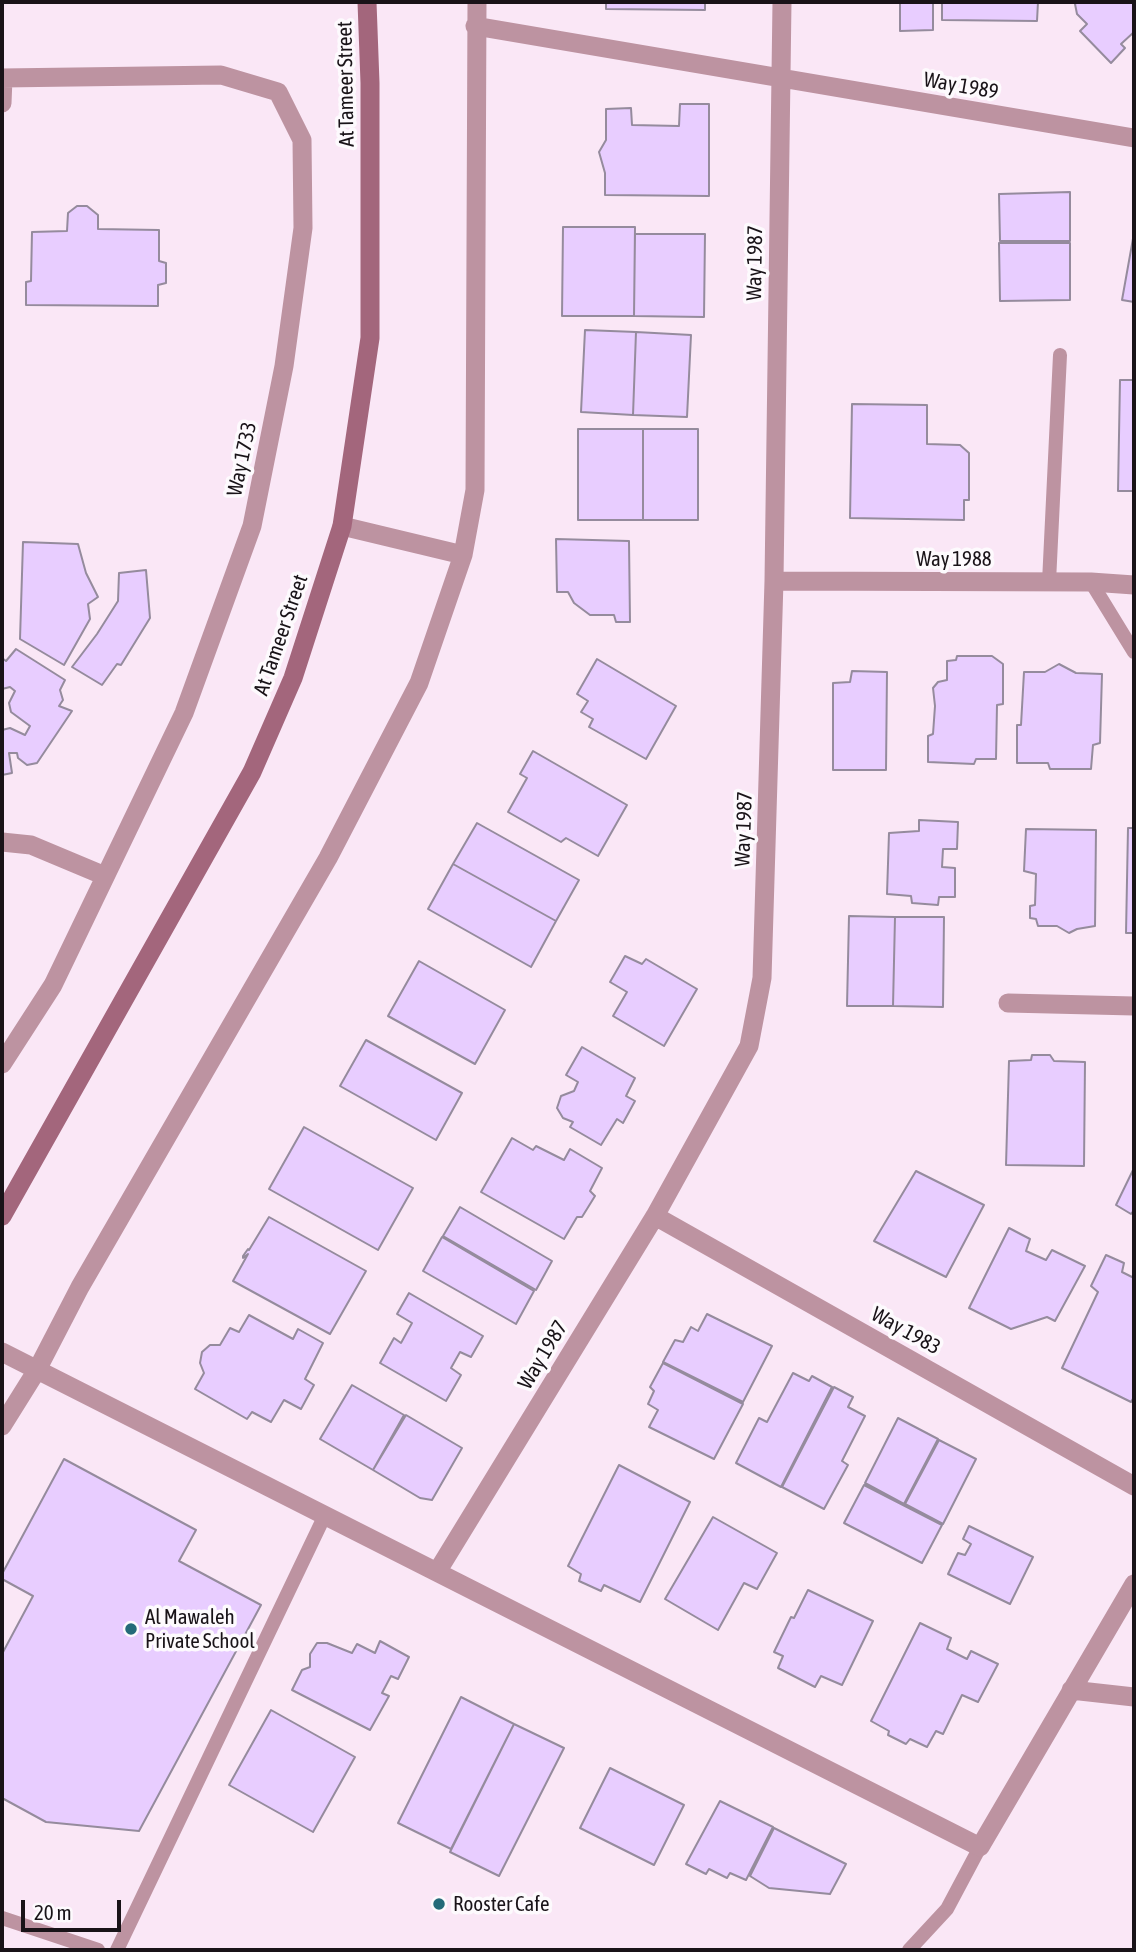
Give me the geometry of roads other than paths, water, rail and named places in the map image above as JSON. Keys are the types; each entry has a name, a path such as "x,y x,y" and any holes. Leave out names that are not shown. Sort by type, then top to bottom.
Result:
{"main road":[{"name":"At Tameer Street","path":"2,1216 252,772 293,678 342,526 370,338 370,83 367,2"}],"street":[{"path":"2,1426 37,1370 87,1275 334,846 419,682 463,555 475,490 477,2"},
{"name":"Way 1987","path":"438,1572 655,1216 749,1046 762,978 774,581 782,2"},
{"name":"Way 1989","path":"475,26 1134,138"},
{"name":"Way 1733","path":"2,78 221,75 278,92 302,140 301,242 284,366 252,526 184,713 53,985 2,1064"},
{"path":"2,78 2,103"},
{"path":"342,526 463,555"},
{"name":"Way 1988","path":"774,581 1091,582 1134,585"},
{"path":"2,842 31,845 105,876"},
{"path":"1008,1003 1134,1006"},
{"name":"Way 1983","path":"655,1216 1134,1486"},
{"path":"2,1352 981,1847 1134,1584"},
{"path":"1071,1690 1134,1697"}],"lane":[{"path":"1049,582 1059,355"},
{"path":"1091,582 1134,652"},
{"path":"117,1950 325,1515"},
{"path":"909,1950 947,1909 981,1847"},
{"path":"2,1918 98,1950"}],"place":[{"name":"Al Mawaleh Private School","path":"131,1629"},
{"name":"Rooster Cafe","path":"439,1904"}]}
